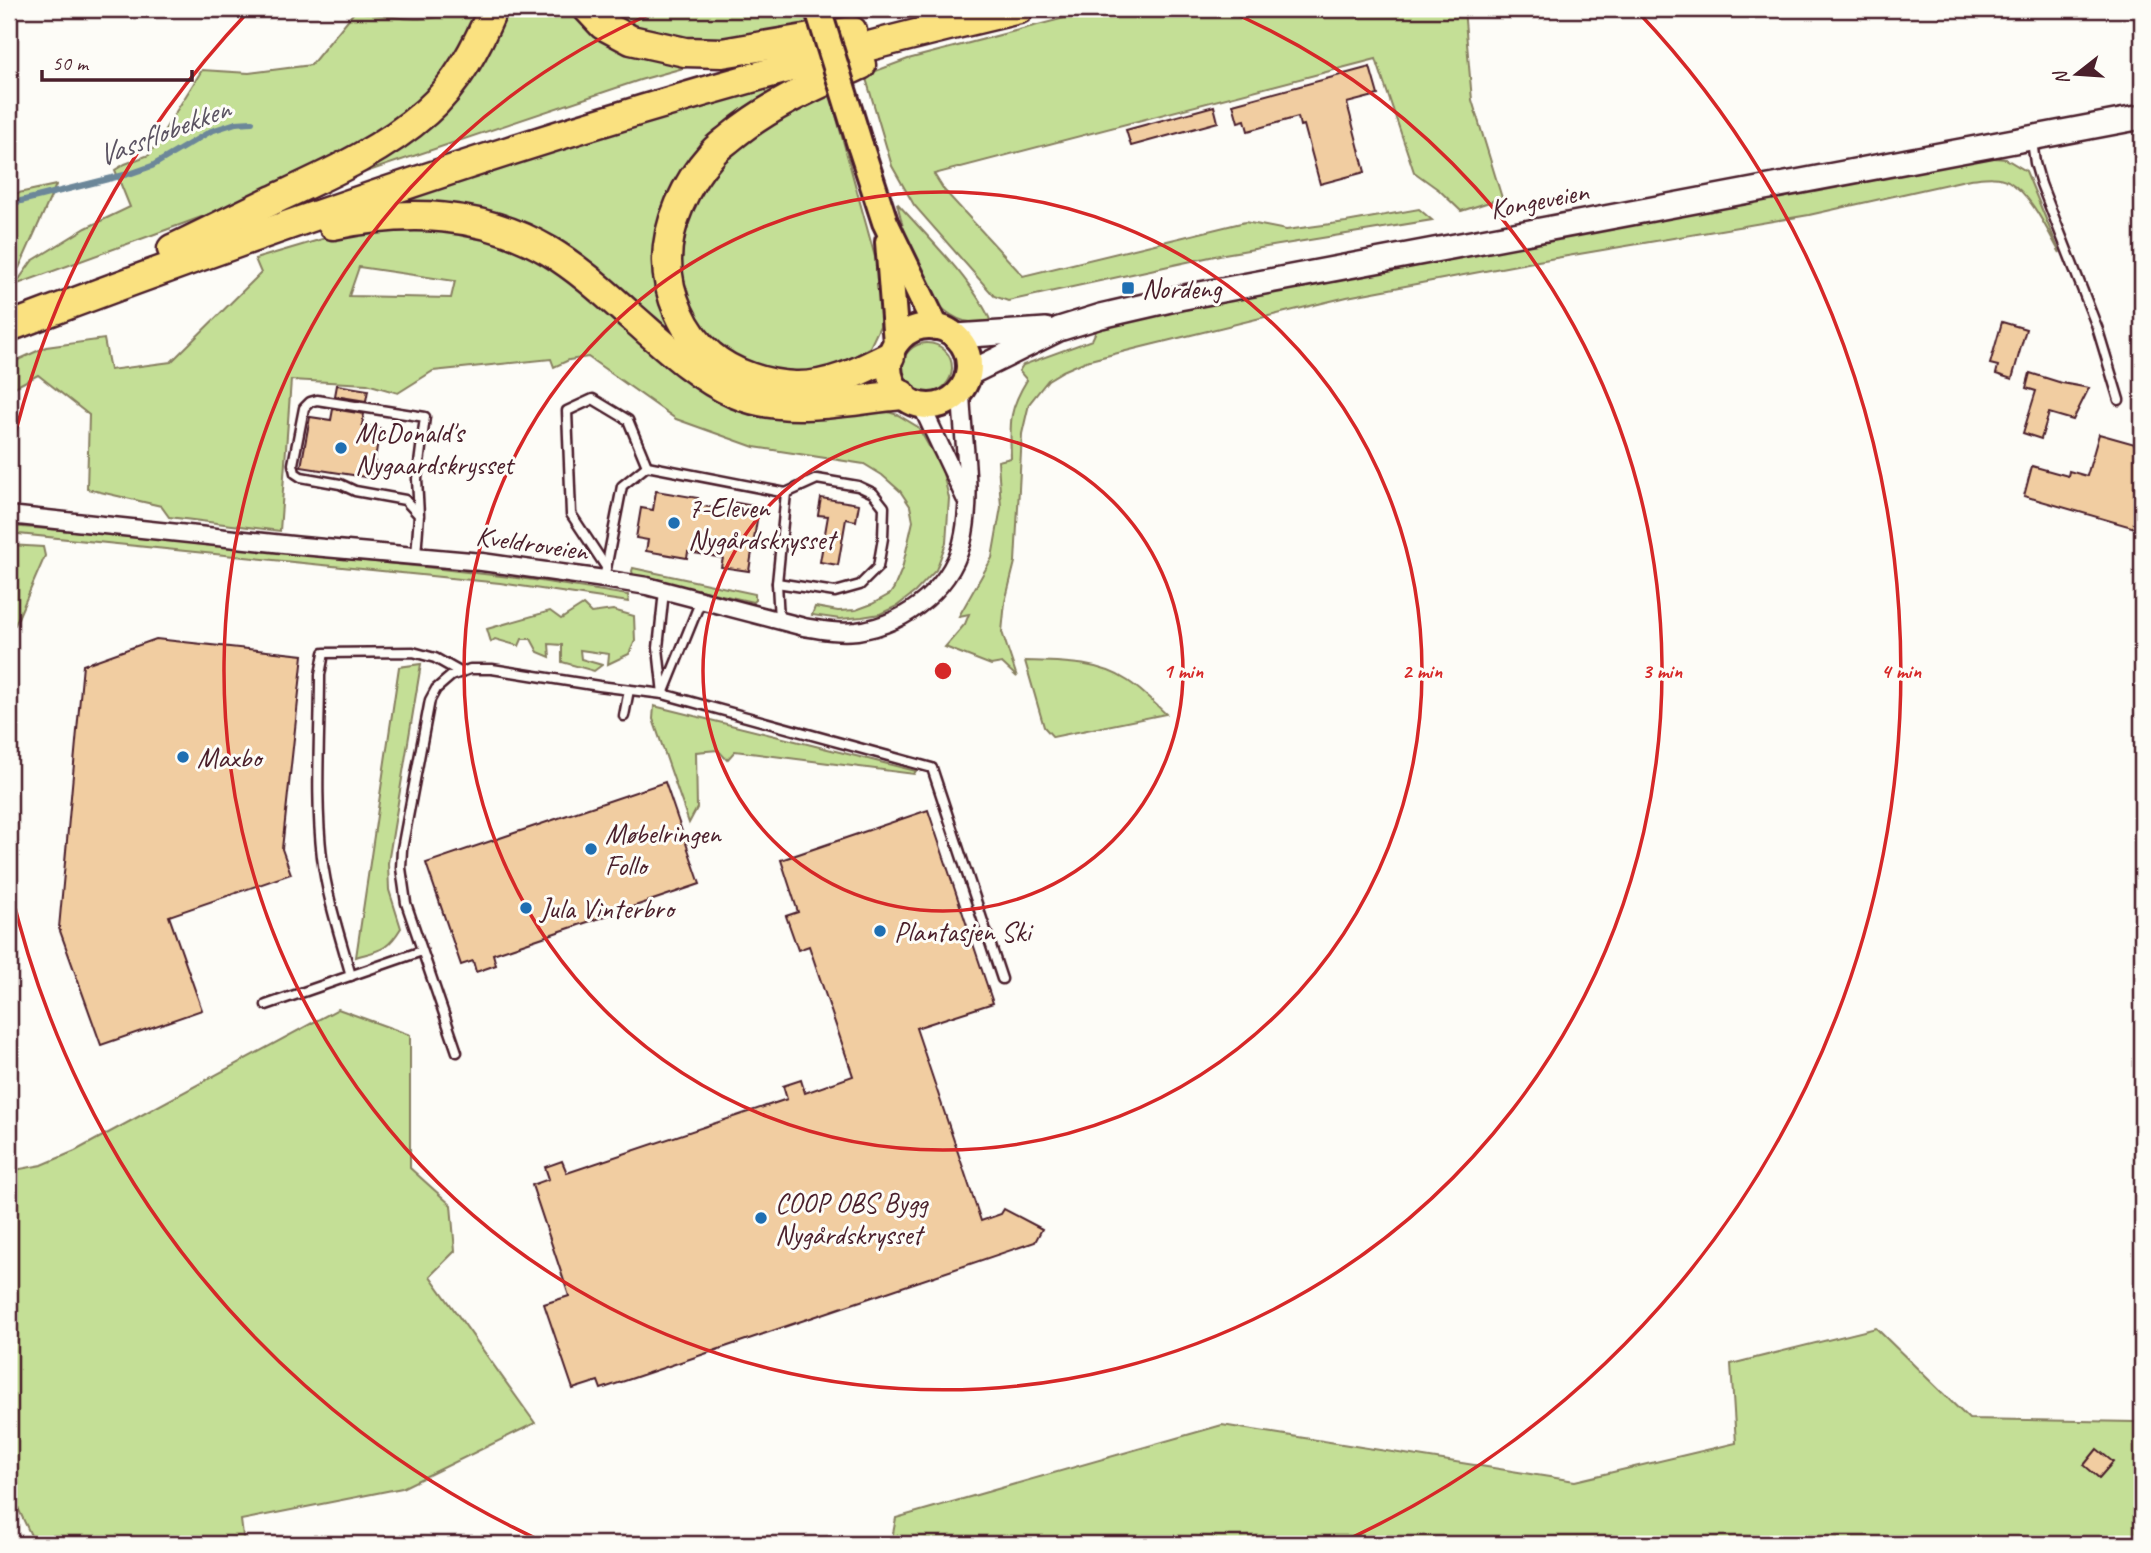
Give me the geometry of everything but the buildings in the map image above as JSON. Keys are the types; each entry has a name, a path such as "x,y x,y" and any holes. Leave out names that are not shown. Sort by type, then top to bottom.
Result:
{"highway":[{"path":"158,256 338,170 386,143 428,111 457,76 481,37 493,9"},
{"path":"588,9 603,24 631,40 685,52 722,53 889,25"},
{"path":"9,311 367,183 538,127 889,25 955,9"},
{"path":"9,327 217,250 671,101 812,60 1019,9"},
{"path":"893,349 860,371 833,381 796,386 772,383 735,371 710,355 688,330 670,291 667,261 671,228 686,190 711,153 748,123 798,93 867,62 1032,9"},
{"path":"217,250 364,219 411,216 465,219 509,233 548,251 591,281 698,372 733,393 769,403 801,406 911,400"}],"main road":[{"path":"818,9 885,222 891,267 893,349 890,377 911,400 932,406 943,403 953,398 965,382 967,354 946,331 885,222"},
{"name":"Kongeveien","path":"965,382 1059,329 1179,298 2142,117"},
{"path":"893,349 914,329 925,326 946,331"},
{"name":"Kongeveien","path":"946,331 1059,329"}],"street":[{"name":"Kveldroveien","path":"9,515 302,546 605,573 664,591 830,632 857,631 883,625 914,611 933,593 957,559 964,534 967,502 965,382"},
{"path":"911,400 967,502"}],"lane":[{"path":"2031,138 2041,184 2097,327 2119,400"},
{"path":"605,573 571,514 567,411 593,399 628,420 647,466"},
{"path":"416,555 419,515 417,479 425,417 317,400 304,408 293,464 295,473 301,477 340,484 355,491 405,500 419,515"},
{"path":"605,573 622,486 647,466 786,493 817,479 858,485 873,493 884,507 883,538 878,567 860,585 835,592 777,583"},
{"path":"779,620 777,583 786,493"},
{"path":"663,694 657,648 664,591"},
{"path":"663,694 701,600"},
{"path":"351,976 331,906 322,856 319,816 320,675 324,653 413,652 435,658 460,671"},
{"path":"457,1052 422,951 402,885 401,869 402,849 430,699 444,681 460,671 470,669 492,668 663,694 932,768 1002,979"},
{"path":"625,716 629,690"},
{"path":"266,1005 422,951"}],"green space":[{"path":"458,9 482,9 440,77 408,115 381,135 237,204 15,285 32,261 86,228 130,207 115,170 149,155 202,70 249,73 311,65 355,11 422,19 447,15"},
{"path":"502,9 570,9 590,30 632,55 705,62 640,80 336,182 384,156"},
{"path":"603,9 803,9 807,23 755,39 708,43 635,30"},
{"path":"1099,9 1464,9 1472,100 1502,198 1461,211 1439,190 1414,172 1376,59 934,174 944,190 1023,276 1245,222 1286,230 1419,209 1432,220 1224,254 1008,301 994,296 914,205 892,166 865,75 908,59"},
{"path":"820,69 676,188 685,342 676,347 546,245 359,214 392,200"},
{"path":"828,86 883,286 880,326 870,347 845,362 818,371 793,377 747,368 711,344 682,292 676,239 714,163"},
{"path":"1982,157 2006,159 2026,171 2060,253 2038,214 2017,187 1999,178 1970,179 1809,215 1347,297 1086,361 1063,371 1048,380 1029,404 1022,434 1015,562 1005,602 1002,632 1017,677 1002,663 991,665 945,647 965,624 969,614 959,616 992,558 1001,507 998,461 1011,458 1013,409 1027,380 1019,371 1023,365 1092,340 1097,329 1454,257"},
{"path":"56,185 19,268 9,272 9,195"},
{"path":"897,203 962,275 991,322 964,321 949,314 937,302 918,271"},
{"path":"420,228 460,232 490,239 568,276 689,382 730,408 789,418 888,412 898,415 918,427 942,469 949,498 946,543 936,570 915,592 897,606 880,614 840,619 812,615 815,607 838,611 856,610 890,594 902,569 913,521 910,506 900,491 864,464 754,447 676,419 588,357 569,360 554,367 551,359 433,371 398,393 367,384 291,380 280,531 169,517 161,506 87,489 89,415 38,375 9,390 9,364 46,347 104,339 110,370 171,362 261,273 255,259 329,237","holes":["359,267 455,281 451,298 349,296"]},
{"path":"927,343 945,350 952,368 945,386 927,393 909,386 902,368 909,350"},
{"path":"9,526 534,580 628,595 629,602 500,583 9,533"},
{"path":"9,545 43,547 45,556 15,625 9,625"},
{"path":"633,568 755,594 755,600 753,602 633,575"},
{"path":"583,605 591,613 613,610 634,616 635,641 629,654 608,664 609,654 580,650 581,659 602,665 594,671 562,662 562,645 549,644 550,657 538,652 531,639 522,639 519,646 495,639 491,642 487,629 550,611 561,619"},
{"path":"1025,661 1078,664 1116,674 1143,692 1166,714 1053,737 1044,727"},
{"path":"421,664 388,863 389,890 401,928 382,948 356,957 399,667"},
{"path":"654,706 916,771 914,774 735,751 727,760 718,750 696,752 697,808 689,823 653,719"},
{"path":"338,1009 410,1035 410,1168 451,1205 455,1251 430,1276 535,1423 402,1488 241,1520 244,1544 35,1544 18,1508 9,1499 9,1171 42,1165 75,1151"},
{"path":"1876,1328 1969,1419 2135,1422 2142,1430 2142,1544 891,1544 896,1518 1222,1425 1575,1481 1736,1443 1731,1364"}],"waterway":[{"name":"Vassflobekken","path":"9,204 132,173 152,166 211,131 236,123 252,122"}],"place":[{"name":"Nordeng","path":"1128,288"},
{"name":"McDonald's Nygaardskrysset","path":"341,448"},
{"name":"7-Eleven Nygårdskrysset","path":"674,523"},
{"name":"Maxbo","path":"183,757"},
{"name":"Møbelringen Follo","path":"591,849"},
{"name":"Jula Vinterbro","path":"526,908"},
{"name":"Plantasjen Ski","path":"880,931"},
{"name":"COOP OBS Bygg Nygårdskrysset","path":"761,1218"}]}
